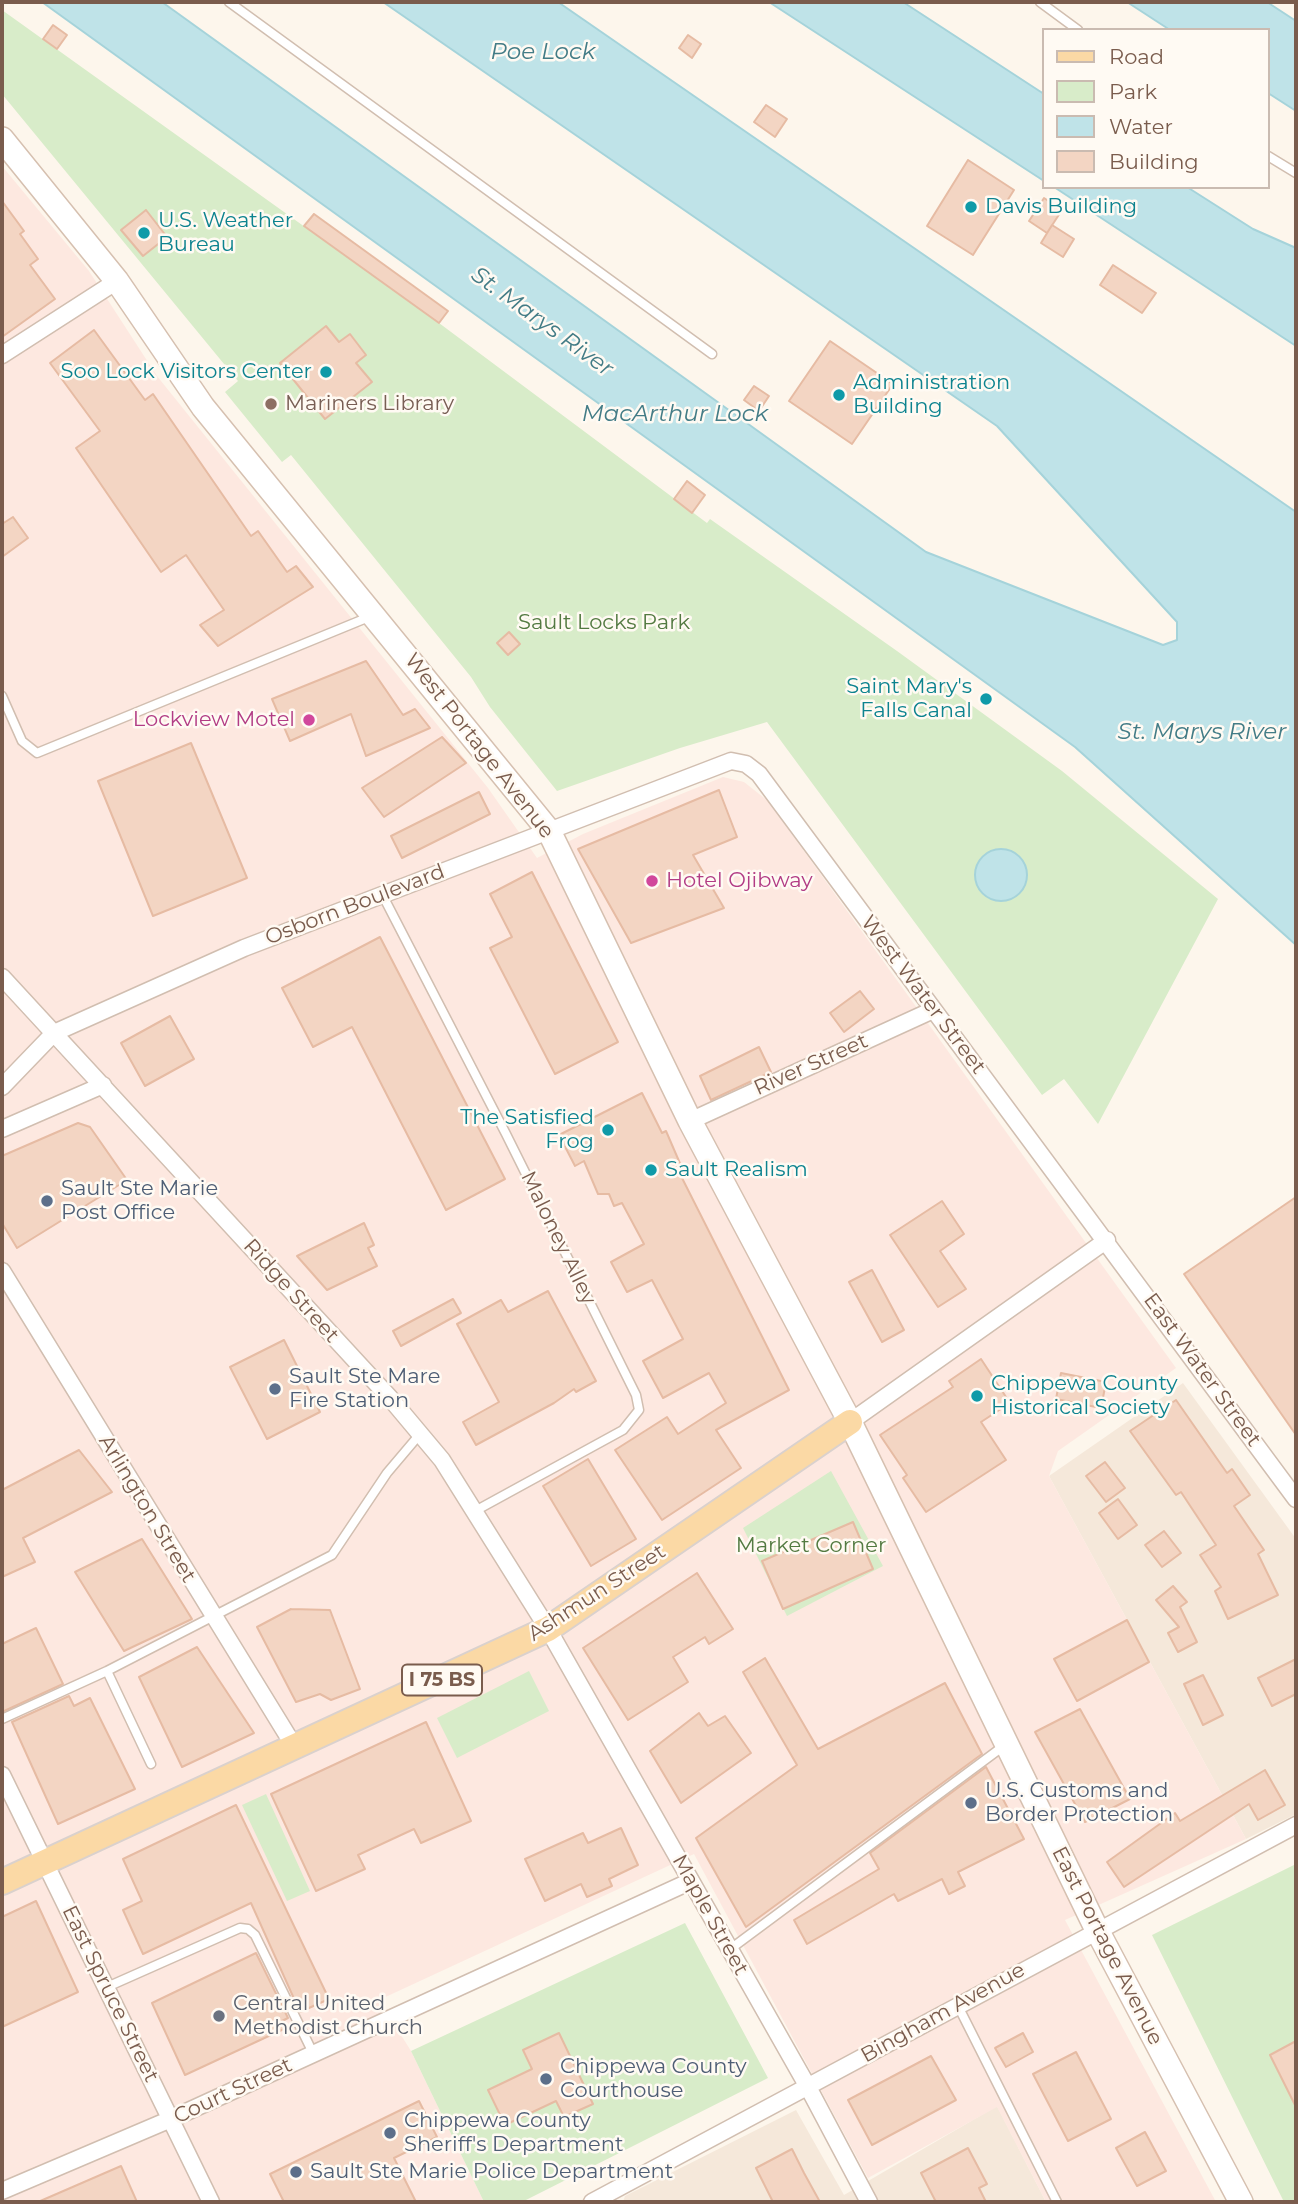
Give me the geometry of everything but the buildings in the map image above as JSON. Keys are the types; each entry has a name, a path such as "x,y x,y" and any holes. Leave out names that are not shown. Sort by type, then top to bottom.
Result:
{"main road":[{"name":"Ashmun Street","path":"2,1882 294,1746 416,1693 548,1629 850,1422"}],"street":[{"name":"West Portage Avenue","path":"2,139 117,281 203,407 375,614 549,831 690,1121 850,1422"},
{"path":"2,355 117,281"},
{"name":"Osborn Boulevard","path":"2,1087 54,1033 244,947 731,761"},
{"name":"West Water Street","path":"731,761 747,764 759,774 1107,1240"},
{"name":"Ridge Street","path":"2,977 421,1433 443,1460 548,1629"},
{"name":"River Street","path":"690,1121 933,1010"},
{"path":"2,1129 103,1085"},
{"name":"Ashmun Street","path":"850,1422 1107,1240"},
{"name":"East Water Street","path":"1107,1240 1296,1499"},
{"name":"Arlington Street","path":"2,1271 294,1746"},
{"name":"East Portage Avenue","path":"850,1422 1097,1930 1241,2202"},
{"name":"Maple Street","path":"548,1629 808,2087 869,2202"},
{"name":"East Spruce Street","path":"2,1775 211,2202"},
{"name":"Bingham Avenue","path":"599,2201 957,2004 1296,1825"},
{"name":"Court Street","path":"2,2191 171,2119 691,1881"}],"lane":[{"path":"229,2 712,354"},
{"path":"1040,2 1075,28"},
{"path":"1270,157 1296,173"},
{"path":"2,696 22,741 37,753 375,614"},
{"name":"Maloney Alley","path":"383,896 519,1159 636,1395 639,1410 623,1430 475,1511"},
{"path":"2,1719 107,1671 331,1555 387,1473 421,1433"},
{"path":"107,1671 151,1764"},
{"path":"729,1950 1006,1745"},
{"path":"107,1987 240,1928 248,1929 255,1935 313,2053"},
{"path":"957,2004 1058,2202"}],"shaded area":[{"path":"2,166 89,271 157,376 488,788 537,858 583,834 723,777 744,782 768,801 1176,1368 1058,1451 1049,1476 1246,1839 1065,1920 1216,2202 1046,2202 997,2107 868,2178 694,1854 379,2000 411,2051 484,2202 2,2202"},
{"path":"1183,1383 1296,1539 1296,1814 1246,1839 1049,1476"},
{"path":"997,2106 1046,2202 623,2202 625,2196 796,2110 844,2195"}],"green space":[{"name":"Sault Locks Park","path":"2,10 439,323 707,523 710,519 1062,771 1218,899 1098,1124 1064,1079 1042,1095 767,722 680,748 557,791 490,707 471,677 291,455 282,462 225,392 238,381 2,94"},
{"name":"Market Corner","path":"831,1471 883,1566 787,1616 743,1528"},
{"path":"529,1671 549,1711 457,1758 437,1718"},
{"path":"266,1794 310,1891 287,1901 242,1805"},
{"path":"1296,1864 1296,2202 1284,2202 1152,1935"},
{"path":"685,1923 768,2078 522,2202 484,2202 411,2051"}],"water":[{"name":"St. Marys River","path":"42,2 162,2 926,552 1163,645 1177,640 1177,622 997,426 383,2 558,2 1296,512 1296,945 1075,747"},
{"path":"769,2 903,2 1042,93 1042,180"},
{"path":"1127,2 1267,2 1296,21 1296,111 1270,94 1270,28 1167,28"},
{"path":"1057,189 1190,189 1253,229 1296,248 1296,346"},
{"path":"1001,849 1011,851 1019,857 1025,865 1025,885 1019,893 1011,899 1001,901 991,899 983,893 977,885 975,875 977,865 983,857 991,851"}],"place":[{"name":"Davis Building","path":"971,207"},
{"name":"U.S. Weather Bureau","path":"144,233"},
{"name":"Soo Lock Visitors Center","path":"326,372"},
{"name":"Administration Building","path":"839,395"},
{"name":"Mariners Library","path":"271,404"},
{"name":"Saint Mary's Falls Canal","path":"986,699"},
{"name":"Lockview Motel","path":"309,720"},
{"name":"Hotel Ojibway","path":"652,881"},
{"name":"The Satisfied Frog","path":"608,1130"},
{"name":"Sault Realism","path":"651,1170"},
{"name":"Sault Ste Marie Post Office","path":"47,1201"},
{"name":"Sault Ste Mare Fire Station","path":"275,1389"},
{"name":"Chippewa County Historical Society","path":"977,1396"},
{"name":"U.S. Customs and Border Protection","path":"971,1803"},
{"name":"Central United Methodist Church","path":"219,2016"},
{"name":"Chippewa County Courthouse","path":"546,2079"},
{"name":"Chippewa County Sheriff's Department","path":"390,2133"},
{"name":"Sault Ste Marie Police Department","path":"296,2172"}],"water label":[{"name":"Poe Lock","path":"543,52"},
{"name":"MacArthur Lock","path":"675,414"}]}
